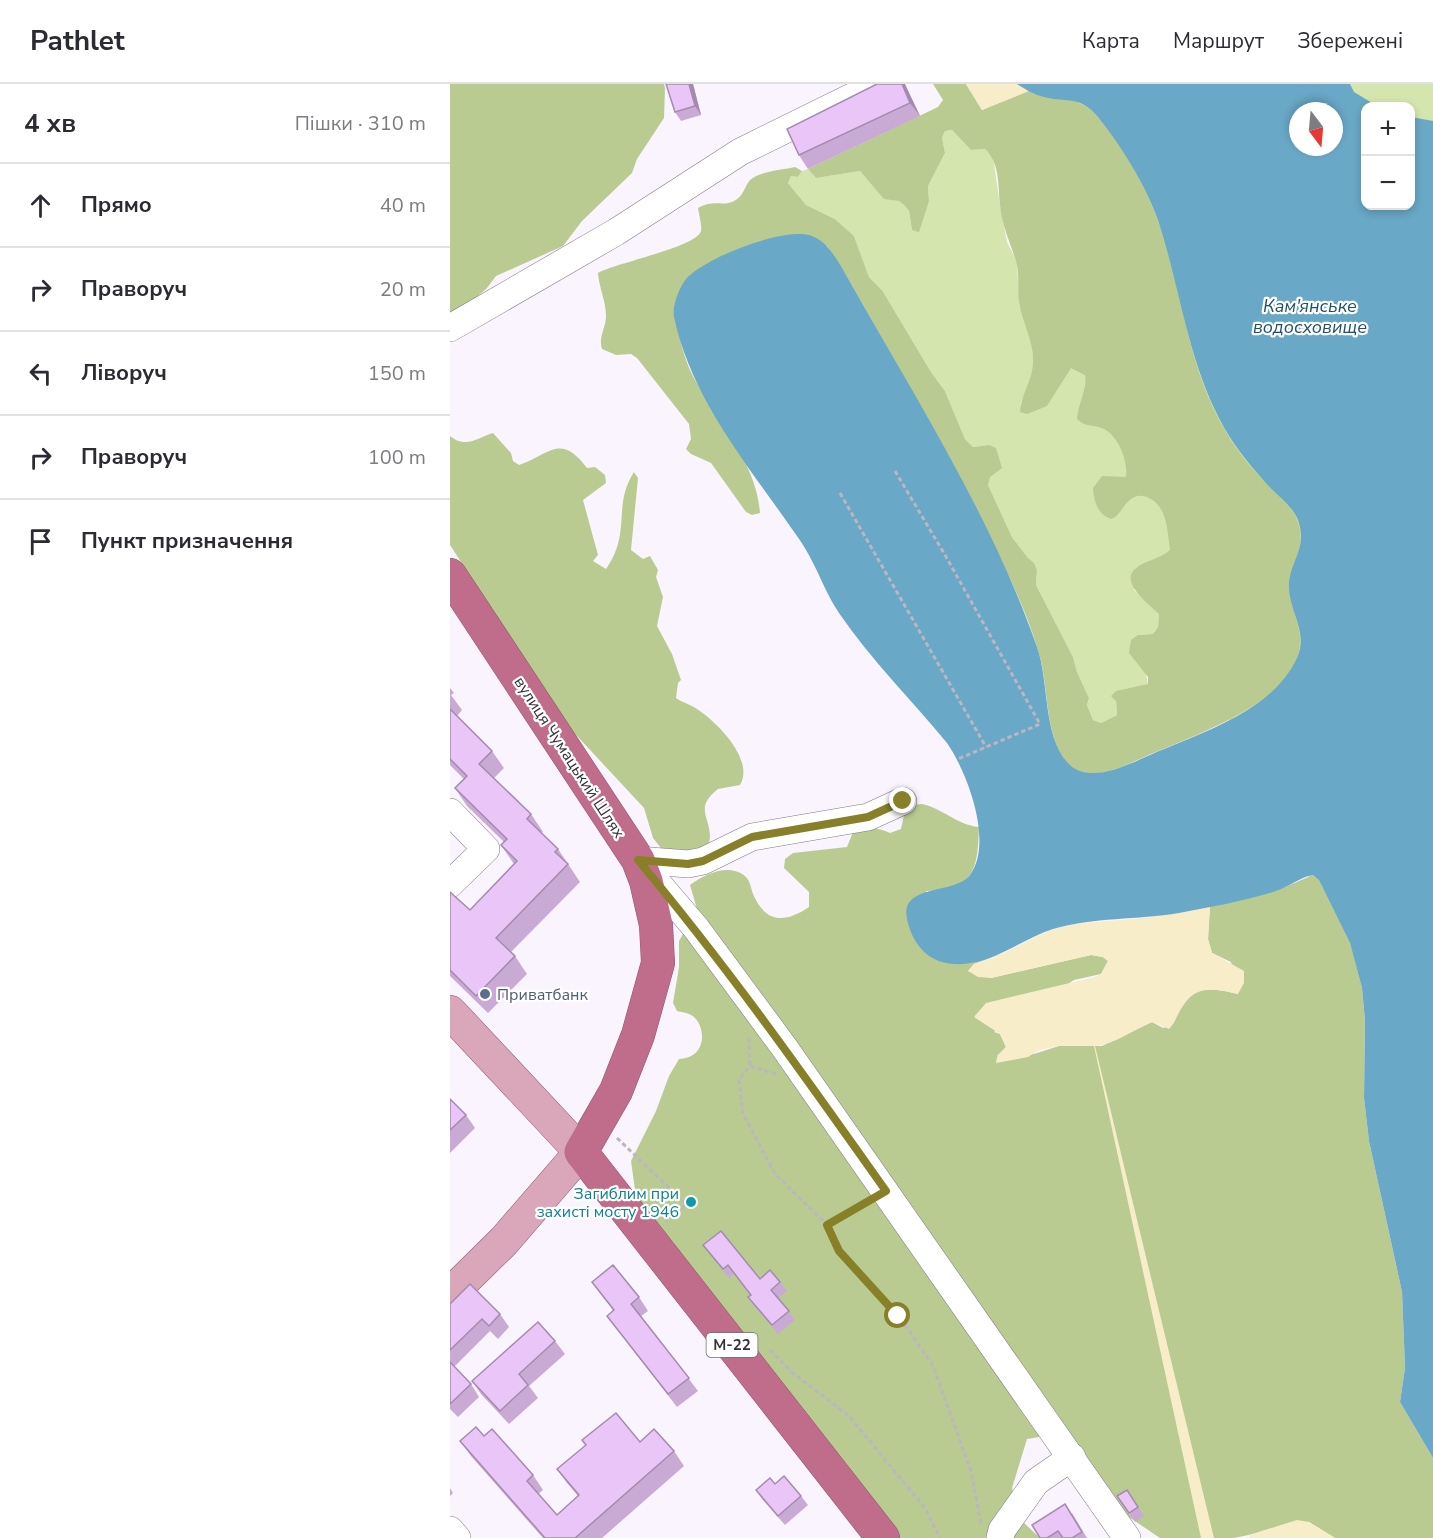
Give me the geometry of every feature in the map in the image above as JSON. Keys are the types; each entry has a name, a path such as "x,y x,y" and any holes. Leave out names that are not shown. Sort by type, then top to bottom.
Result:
{"highway":[{"name":"вулиця Чумацький Шлях","path":"450,575 638,860 646,881 656,925 658,963 638,1035 616,1092 581,1152"},
{"name":"М-22","path":"581,1152 883,1538"}],"main road":[{"path":"450,1012 581,1152 504,1241 450,1294"}],"street":[{"path":"450,328 616,232 740,152 878,84"},
{"path":"638,860 688,864 703,861 752,837 868,817 903,801"},
{"path":"450,812 486,849 450,884"},
{"path":"638,860 696,928 797,1065 1128,1536"},
{"path":"991,1534 1002,1530 1036,1482 1072,1457"},
{"path":"450,1530 457,1538"}],"path":[{"path":"895,471 1040,723 958,759"},
{"path":"840,493 986,747"},
{"path":"797,1065 786,1073 771,1074 750,1066 739,1079 742,1114 775,1174 827,1225 839,1251 898,1316 933,1366 991,1534"},
{"path":"599,1120 686,1204 663,1225"},
{"path":"827,1225 886,1191"},
{"path":"762,1342 793,1373 849,1416 925,1508 940,1538"}],"green space":[{"path":"450,84 664,84 665,88 664,118 637,159 632,173 582,221 563,246 496,276 487,288 450,320"},
{"path":"933,84 966,84 982,110 1029,91 1082,104 1097,116 1131,164 1157,218 1199,373 1221,423 1252,469 1288,505 1298,522 1301,542 1291,591 1300,645 1291,671 1277,687 1237,715 1109,771 1087,773 1077,770 1068,764 1060,753 1051,725 1038,650 1009,577 938,438 849,280 827,246 674,314 690,369 744,459 752,477 760,513 752,515 746,512 711,463 691,454 686,449 691,439 689,424 637,358 631,354 616,355 602,349 601,340 606,316 598,273 671,249 696,237 701,231 698,208 709,204 734,201 740,197 754,177 795,167 802,171 798,177 791,176 788,183 806,205 835,219 854,236 869,277 882,290 931,372 945,391 965,439 973,447 989,445 996,448 1002,468 990,477 988,485 1012,537 1034,563 1037,570 1036,585 1073,657 1089,698 1087,705 1093,720 1101,723 1117,715 1116,701 1111,696 1116,691 1148,684 1148,677 1129,653 1131,640 1138,635 1153,634 1158,627 1159,614 1137,593 1131,580 1131,574 1140,565 1170,550 1167,527 1159,506 1147,497 1132,498 1117,516 1111,519 1102,514 1097,506 1093,488 1102,476 1126,477 1126,471 1124,457 1114,438 1104,429 1084,424 1077,419 1086,380 1085,375 1071,368 1047,406 1027,414 1020,412 1032,373 1033,352 1022,317 1017,266 1002,220 996,168 990,155 985,149 971,150 952,130 945,131 942,138 945,153 928,186 929,201 919,232 912,230 909,211 904,205 899,201 884,199 860,171 816,178 808,169 938,107 943,100"},
{"path":"981,84 1433,84 1433,1125 1150,562 1135,568 1134,590 1159,613 1158,627 1153,634 1138,635 1148,684 1116,701 1117,715 1101,723 1093,720 1087,705 1089,698 1073,657 1036,585 1037,570 1012,537 988,485 989,445 973,447 965,439 945,391 931,372 882,290 869,277 854,236 835,219 806,205 788,183 791,176 798,177 802,171 808,169 816,178 860,171 884,198 899,201 904,205 909,211 912,230 929,201 928,186 945,153 942,138 945,131 952,130 971,150 985,149 993,157 1007,242 1017,262 1019,303 1031,339 1033,374 1020,405 1047,406 1000,152"},
{"path":"493,433 511,453 513,461 519,465 554,449 562,449 578,457 587,468 595,467 605,475 606,483 583,500 598,555 593,561 606,569 614,556 618,543 624,496 628,484 634,472 638,478 631,550 643,559 650,556 658,570 656,577 663,597 657,626 672,654 681,680 678,683 676,698 697,709 723,732 738,753 742,764 743,775 740,785 718,789 707,802 705,812 710,837 706,851 664,852 653,838 644,808 565,723 450,545 450,436 466,442"},
{"path":"922,804 971,826 979,827 976,861 969,877 955,887 926,891 942,962 978,961 1004,953 974,964 968,971 991,978 1091,955 1103,957 1108,961 1101,974 1074,980 994,1032 1000,1034 1006,1047 997,1056 1034,1054 1059,1046 1102,1046 1152,1022 1163,1028 1173,1024 1185,1002 1198,992 1214,990 1238,994 1231,962 1212,953 1208,939 1210,906 1278,890 1313,875 1319,880 1350,943 1362,988 1365,1021 1364,1098 1369,1141 1402,1292 1405,1368 1400,1402 1433,1458 1433,1538 1335,1538 1309,1522 1234,1538 1160,1538 1111,1505 1051,1435 1027,1439 1012,1488 1022,1521 1040,1538 898,1538 636,1197 631,1161 656,1111 669,1076 679,1059 696,1053 702,1040 700,1025 696,1019 690,1014 677,1011 673,1003 679,967 679,941 697,909 690,885 718,871 733,870 747,879 758,904 770,916 784,918 792,916 809,907 809,892 784,868 785,859 793,853 847,847 853,832 862,829 876,828 890,833 901,829 905,810 913,805"}],"sand":[{"path":"966,84 1017,84 1029,91 982,110"},
{"path":"1210,906 1208,939 1212,953 1244,971 1244,983 1238,994 1214,990 1199,992 1187,1000 1169,1029 1152,1022 1117,1040 1095,1046 1214,1538 1201,1538 1094,1046 1059,1046 1039,1050 1028,1057 996,1063 997,1057 1006,1047 1000,1034 974,1017 986,1003 1095,977 1101,974 1108,961 1103,957 1091,955 991,978 978,977 968,971 974,964 994,958 1052,929 1074,924 1143,918"},
{"path":"1297,1520 1309,1522 1335,1538 1250,1538 1249,1535"}],"water":[{"name":"Кам'янське водосховище","path":"1017,84 1350,84 1354,92 1370,102 1361,102 1361,210 1415,210 1415,118 1433,121 1433,1458 1400,1402 1405,1368 1402,1292 1369,1141 1364,1098 1365,1021 1362,988 1350,943 1319,880 1313,875 1308,876 1264,895 1179,913 1068,925 1040,934 999,954 971,963 942,962 924,952 912,936 908,923 907,910 910,901 918,895 962,881 970,875 977,861 979,826 962,771 947,743 851,630 831,601 803,545 719,423 692,372 682,345 674,317 674,308 683,283 695,271 727,254 765,240 800,234 818,239 834,255 849,280 926,414 998,552 1037,647 1050,723 1059,751 1067,762 1075,769 1085,772 1096,773 1119,768 1212,729 1253,707 1286,677 1300,648 1301,639 1289,585 1300,547 1301,530 1298,520 1287,504 1246,460 1220,420 1199,372 1158,220 1147,193 1124,153 1098,117 1085,105 1030,92"}],"building":[{"path":"666,84 689,84 695,106 675,112"},
{"path":"877,84 902,84 910,103 799,155 787,129"},
{"path":"450,709 492,751 479,764 531,814 527,819 558,849 555,852 568,864 496,938 515,956 476,996 450,970 450,892 470,910 517,861 501,845 507,839 455,788 467,776 450,759"},
{"path":"450,1099 466,1115 450,1130"},
{"path":"721,1231 760,1279 770,1270 780,1282 771,1290 789,1311 772,1325 748,1297 751,1295 728,1265 723,1269 703,1245"},
{"path":"613,1265 639,1297 631,1304 689,1378 668,1394 607,1316 614,1310 592,1282"},
{"path":"470,1284 500,1314 489,1326 482,1319 450,1350 450,1304"},
{"path":"538,1322 555,1341 519,1374 528,1385 500,1411 472,1381"},
{"path":"450,1362 471,1384 450,1404"},
{"path":"616,1413 640,1442 654,1429 674,1451 575,1538 545,1538 460,1441 476,1427 484,1436 492,1429 533,1475 527,1481 557,1515 579,1495 557,1469 586,1445 582,1440"},
{"path":"784,1476 801,1496 778,1516 756,1490 770,1478 775,1484"},
{"path":"1127,1490 1138,1507 1129,1513 1117,1496"},
{"path":"1065,1504 1082,1532 1072,1538 1063,1538 1058,1531 1047,1538 1040,1538 1032,1525"}],"place":[{"name":"Приватбанк","path":"485,994"},
{"name":"Загиблим при захисті мосту 1946","path":"691,1202"}],"route":[{"path":"898,1316 839,1251 827,1225 886,1191 696,928 638,860 688,864 703,861 752,837 780,830 833,825 868,817 903,801"}]}
